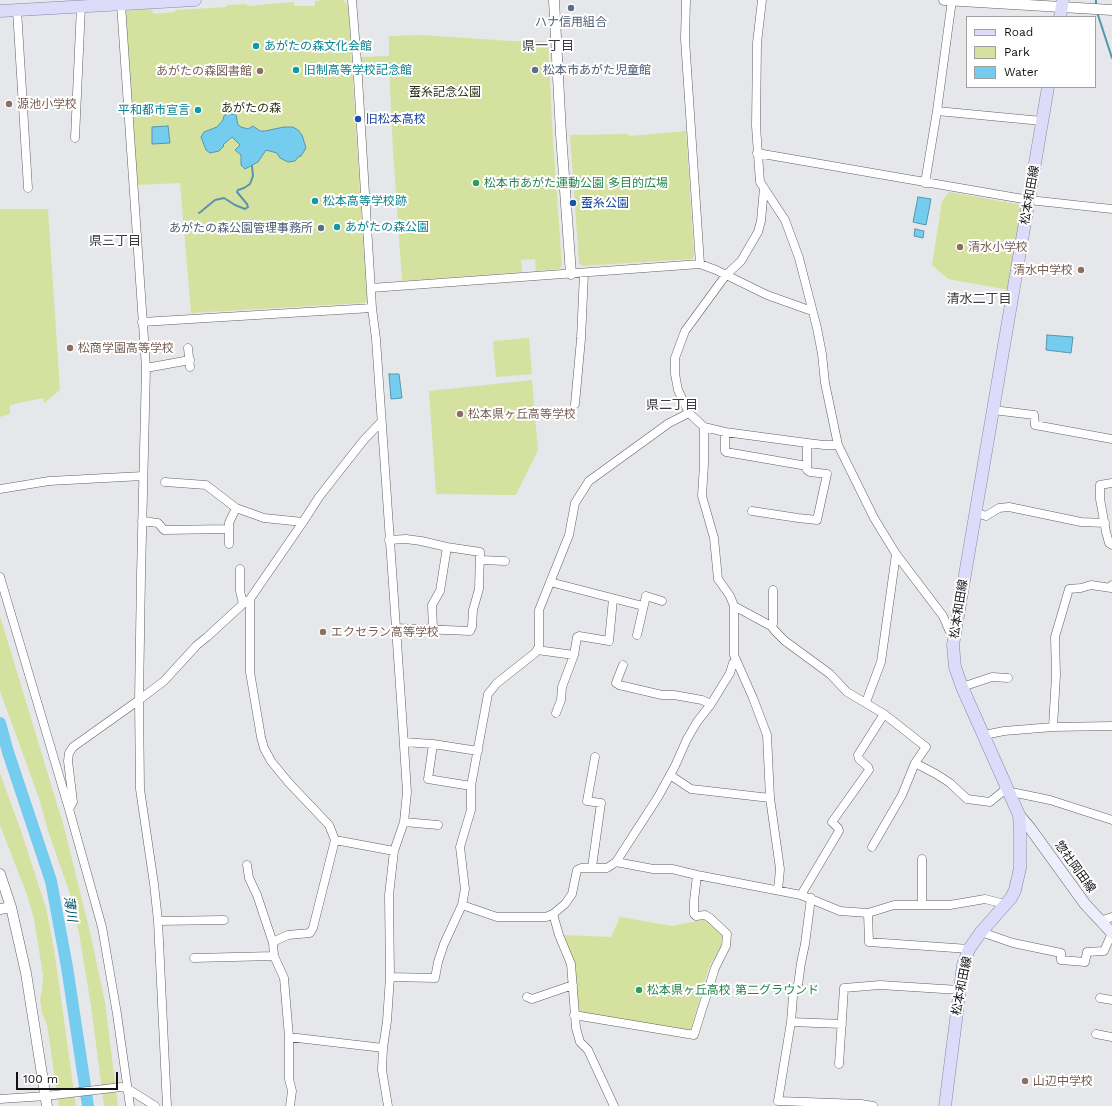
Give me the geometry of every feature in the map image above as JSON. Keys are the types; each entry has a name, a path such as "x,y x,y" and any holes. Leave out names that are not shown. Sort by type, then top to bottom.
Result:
{"main road":[{"path":"0,11 20,7 81,6 195,0"},
{"name":"松本和田線","path":"945,1106 963,965 969,949 981,932 1016,890 1020,868 1019,815 962,687 955,667 953,645 1048,88"},
{"name":"惣社岡田線","path":"1019,815 1085,904 1112,933"}],"street":[{"path":"352,0 372,308 376,339 404,742 406,792 404,822 394,852 389,895 390,978 382,1070 388,1106"},
{"path":"554,0 561,134 571,274"},
{"path":"686,0 686,39 700,264"},
{"path":"762,0 757,43 756,126 760,182 774,200 785,220 799,258 822,354 825,383 838,445 874,518 896,554 943,616 954,637"},
{"path":"944,0 1112,10"},
{"path":"925,183 937,111 952,0"},
{"path":"117,3 146,368 139,700 140,789 158,921 167,1106"},
{"path":"75,138 81,6"},
{"path":"20,7 28,188"},
{"path":"937,111 1042,121"},
{"path":"757,153 1029,200 1112,209"},
{"path":"764,188 761,221 758,232 741,261 726,275 685,331 675,358 675,374 678,390 689,413 704,427 725,432 806,443 838,445"},
{"path":"371,288 700,264 767,295 812,311"},
{"path":"575,404 581,339 584,273"},
{"path":"142,322 372,308"},
{"path":"146,368 190,364 188,348"},
{"path":"993,410 1034,415 1035,425 1112,439"},
{"path":"390,978 435,978 444,944 462,905 465,889 460,847 471,810 471,786 488,694 497,683 535,653 539,646 539,614 569,535 575,503 589,482 670,423 689,413"},
{"path":"69,809 74,802 68,761 69,753 72,747 164,681 197,645 207,638 247,601 319,497 363,440 382,422"},
{"path":"704,427 702,496 714,538 718,579 730,596 734,606 734,655 767,735 770,798 780,869 778,890"},
{"path":"725,432 726,452 807,466"},
{"path":"752,511 817,520 827,474 810,472 807,470 806,443"},
{"path":"0,489 49,481 143,476"},
{"path":"165,482 206,485 236,508 264,518 303,522"},
{"path":"1112,483 1100,485 1100,499 1109,544 1112,545"},
{"path":"975,512 986,516 999,508 1009,506 1080,522 1105,523"},
{"path":"229,544 229,523 236,508"},
{"path":"142,521 158,523 164,530 228,529"},
{"path":"389,540 406,539 480,552 479,589 473,610 471,629 467,632 395,628"},
{"path":"433,630 432,605 440,591 447,547"},
{"path":"866,702 881,662 896,554"},
{"path":"480,560 505,561"},
{"path":"240,570 240,591 247,601 250,672 262,743 271,761 329,825 335,840 313,928 310,933 288,935 273,943"},
{"path":"0,577 69,809 102,927 116,1006 124,1088 130,1106"},
{"path":"550,582 643,606"},
{"path":"1053,727 1055,705 1055,636 1069,589 1081,588 1091,584 1112,589"},
{"path":"771,626 773,624 773,590"},
{"path":"637,635 646,596 662,601"},
{"path":"556,713 561,700 562,687 574,655 577,637 579,636 609,641 613,599"},
{"path":"734,606 771,626 785,641 830,674 847,692 884,714 926,747 915,763 902,795 872,847"},
{"path":"537,650 574,655"},
{"path":"462,905 497,916 546,918 554,914 565,904 572,894 577,870 592,867 607,868 616,862 658,797 687,739 697,722 711,704 730,673 733,663 736,661"},
{"path":"623,665 616,683 619,685 662,695 674,695 702,700 711,704"},
{"path":"962,687 992,677 1008,678"},
{"path":"801,895 838,831 838,828 832,822 869,770 858,756 884,714"},
{"path":"984,735 1004,731 1053,727 1112,726"},
{"path":"404,742 434,744 478,751"},
{"path":"434,744 428,779 471,786"},
{"path":"592,867 601,803 587,801 595,757"},
{"path":"915,763 950,783 967,799 990,802 1008,791 1050,800 1112,820"},
{"path":"670,775 691,789 770,798"},
{"path":"404,822 438,825"},
{"path":"335,840 394,852"},
{"path":"922,859 922,905"},
{"path":"616,862 653,869 672,869 801,895 840,911 868,913 894,905 950,905 985,899 1005,904"},
{"path":"247,865 249,878 257,895 273,943 274,956 284,978 289,1038 289,1079 292,1091 290,1106"},
{"path":"0,874 11,907 26,973 48,1099"},
{"path":"574,1015 694,1035 715,968 726,946 727,934 710,918 705,915 696,916 694,914 697,875"},
{"path":"811,898 798,985 793,996 791,1022 778,1101 860,1104 873,1106"},
{"path":"0,909 11,907"},
{"path":"868,913 869,942 969,949"},
{"path":"554,914 559,935 571,964 574,1015 580,1042 588,1050 614,1106"},
{"path":"1100,921 1112,917"},
{"path":"158,921 224,920"},
{"path":"981,932 1013,944 1062,953 1062,960 1085,962 1087,952 1104,951 1112,933"},
{"path":"194,958 274,956"},
{"path":"527,997 532,999 573,985"},
{"path":"839,1064 844,988 880,985 959,990"},
{"path":"1100,998 1112,1000"},
{"path":"791,1022 842,1024"},
{"path":"1096,1034 1112,1037"},
{"path":"289,1038 383,1048"},
{"path":"0,1099 48,1099 124,1088 155,1106"}],"green space":[{"name":"あがたの森","path":"343,0 348,5 367,301 364,303 191,313 180,183 138,185 125,11 151,9 154,14 174,12 176,10 226,7 227,5 246,4 248,6 294,2 294,6 315,6 315,1"},
{"name":"蚕糸記念公園","path":"421,35 511,41 548,41 562,266 559,269 536,271 535,259 521,260 522,272 402,281 389,65 360,66 360,57 389,56 389,36"},
{"path":"686,131 694,256 692,259 582,266 579,263 570,135 628,134 629,136"},
{"path":"949,192 1023,205 1009,290 948,279 932,265 942,201"},
{"path":"0,209 48,209 60,390 44,403 43,398 10,405 10,414 0,417"},
{"path":"529,338 532,374 496,377 493,341"},
{"path":"532,380 538,450 516,495 436,494 429,391"},
{"path":"0,616 64,827 90,932 105,1002 118,1106 104,1106 91,1006 79,933 69,891 48,831 40,801 0,691"},
{"path":"0,773 46,908 54,949 76,1106 59,1106 47,1025 42,1013 40,1000 43,975 34,919 27,895 0,825"},
{"name":"松本県ヶ丘高校 第二グラウンド","path":"620,917 673,926 705,919 722,935 721,946 709,967 691,1029 689,1030 578,1013 562,935 611,937"}],"water":[{"path":"228,113 236,115 238,125 248,129 253,126 260,131 293,127 302,135 306,148 301,156 295,161 288,162 280,158 277,153 266,150 258,162 245,169 241,165 241,155 235,150 240,145 232,137 219,151 210,153 206,150 201,137 204,132 217,127 223,120 224,116"},
{"path":"168,126 170,143 152,144 152,127"},
{"path":"918,197 931,199 926,225 913,222"},
{"path":"915,229 924,231 923,238 914,236"},
{"path":"1047,335 1073,337 1071,353 1046,350"},
{"path":"389,374 399,374 402,398 391,399"}],"waterway":[{"path":"1096,0 1096,6"},
{"path":"1097,12 1112,58"},
{"path":"204,209 215,200 224,198 245,209 248,207 237,192 250,184 253,176 252,166"},
{"path":"199,213 203,210"},
{"name":"薄川","path":"0,723 8,752 51,881 67,967 88,1106"}],"place":[{"name":"ハナ信用組合","path":"571,8"},
{"name":"あがたの森文化会館","path":"256,46"},
{"name":"旧制高等学校記念館","path":"296,70"},
{"name":"松本市あがた児童館","path":"535,70"},
{"name":"あがたの森図書館","path":"260,71"},
{"name":"源池小学校","path":"9,104"},
{"name":"平和都市宣言","path":"198,110"},
{"name":"旧松本高校","path":"358,119"},
{"name":"松本市あがた運動公園 多目的広場","path":"476,183"},
{"name":"松本高等学校跡","path":"315,201"},
{"name":"蚕糸公園","path":"573,203"},
{"name":"あがたの森公園","path":"337,227"},
{"name":"あがたの森公園管理事務所","path":"321,228"},
{"name":"清水小学校","path":"960,247"},
{"name":"清水中学校","path":"1081,270"},
{"name":"松商学園高等学校","path":"70,348"},
{"name":"松本県ヶ丘高等学校","path":"460,414"},
{"name":"エクセラン高等学校","path":"323,632"},
{"name":"松本県ヶ丘高校 第二グラウンド","path":"639,990"},
{"name":"山辺中学校","path":"1025,1081"}],"district":[{"name":"県一丁目","path":"548,46"},
{"name":"県三丁目","path":"115,241"},
{"name":"清水二丁目","path":"979,299"},
{"name":"県二丁目","path":"672,405"}]}
